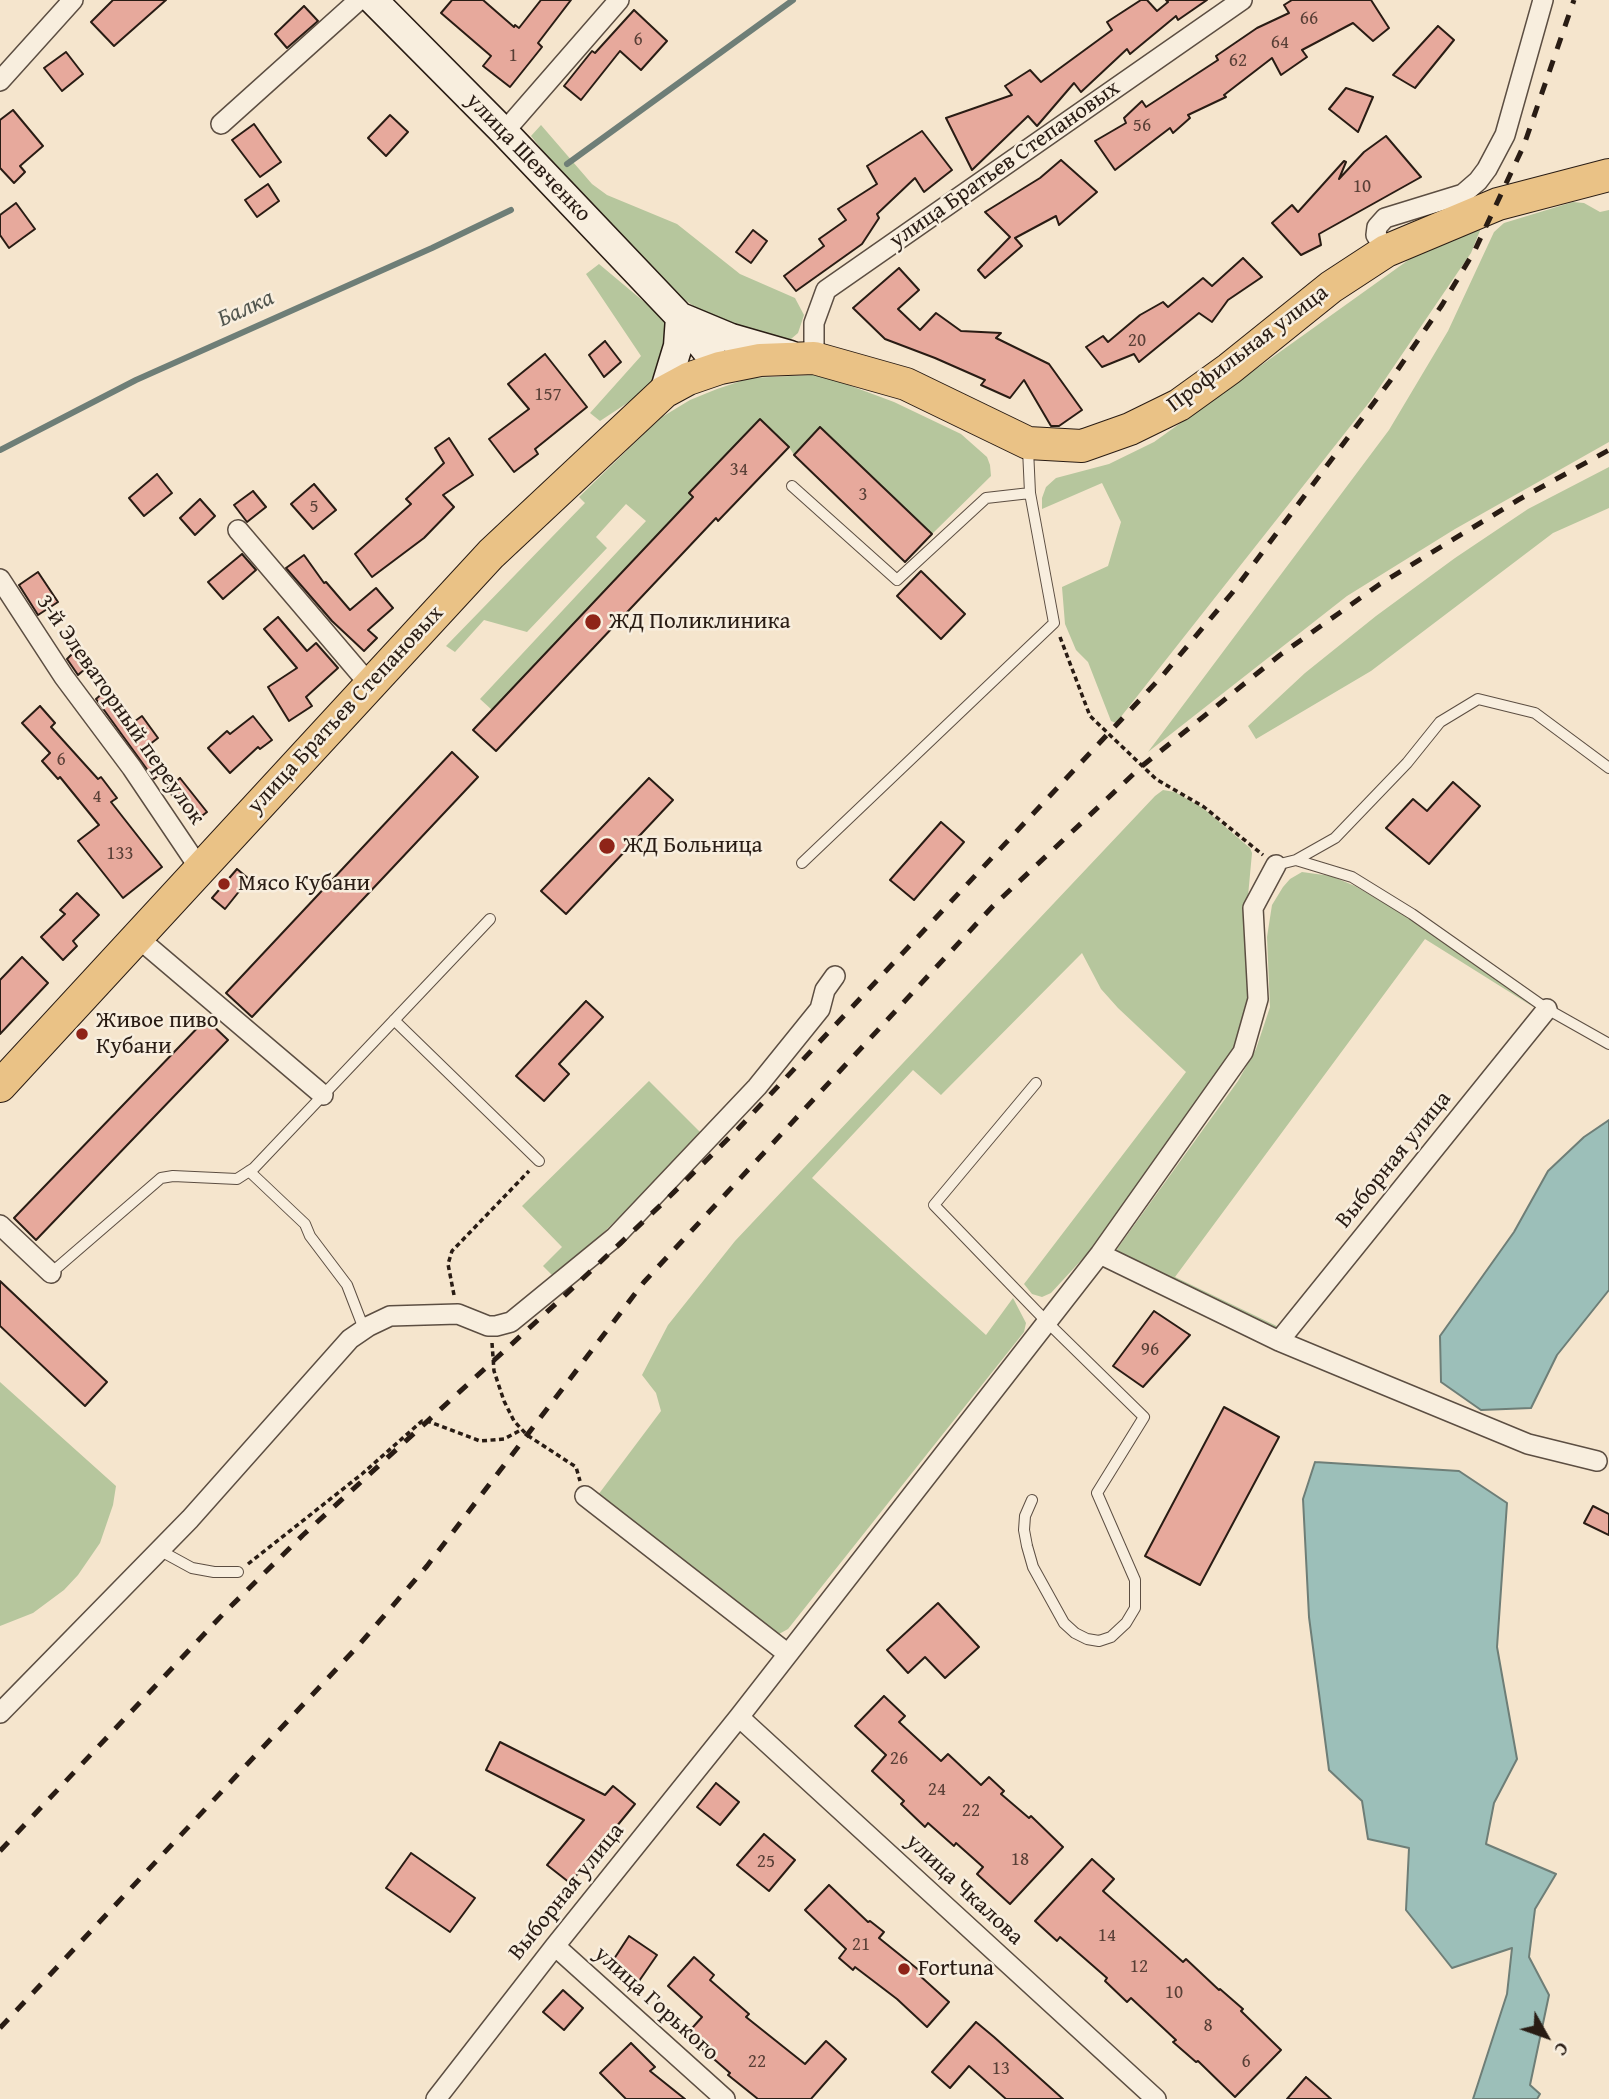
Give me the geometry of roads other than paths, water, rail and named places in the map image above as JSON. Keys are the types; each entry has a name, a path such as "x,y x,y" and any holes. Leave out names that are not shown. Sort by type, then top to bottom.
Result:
{"main road":[{"name":"улица Шевченко","path":"373,0 680,317 720,368"},
{"name":"Профильная улица","path":"720,368 760,360 808,359 906,384 1028,443 1082,446 1130,429 1179,405 1229,369 1331,287 1386,251 1498,204 1609,175"},
{"name":"улица Шевченко","path":"680,317 743,343 808,359"},
{"path":"664,392 678,346 680,317"},
{"name":"улица Братьев Степановых","path":"0,1086 491,554 664,392 688,379 720,368"}],"street":[{"path":"0,81 73,0"},
{"path":"221,124 359,0"},
{"path":"503,132 619,0"},
{"name":"улица Братьев Степановых","path":"808,359 814,323 826,290 1242,0"},
{"path":"1386,251 1376,235 1377,227 1385,218 1463,194 1487,169 1505,135 1542,0"},
{"path":"238,530 370,685"},
{"name":"3-й Элеваторный переулок","path":"0,579 64,677 132,768 200,869"},
{"name":"Выборная улица","path":"436,2099 739,1717 1100,1254 1243,1052 1258,999 1252,908 1276,865"},
{"path":"137,937 323,1095"},
{"path":"0,1713 190,1518 350,1339 390,1316 458,1314 491,1326 516,1319 615,1237 757,1087 820,1009 825,990 835,976"},
{"name":"Выборная улица","path":"1279,1341 1547,1009"},
{"path":"0,1225 51,1273"},
{"path":"1100,1254 1279,1341 1528,1444 1597,1461"},
{"path":"586,1496 788,1654"},
{"name":"улица Чкалова","path":"739,1717 1156,2099"},
{"name":"улица Горького","path":"555,1946 725,2099"}],"lane":[{"path":"802,863 1054,623 1030,493 1028,443"},
{"path":"792,486 897,580 986,498 1030,493"},
{"path":"1276,865 1296,860 1335,838 1407,763 1440,722 1478,699 1535,713 1609,768"},
{"path":"1296,860 1352,877 1412,914 1547,1009 1609,1044"},
{"path":"51,1273 161,1178 173,1176 237,1179 249,1171 490,919"},
{"path":"394,1020 539,1161"},
{"path":"1032,1500 1025,1516 1024,1530 1032,1567 1064,1623 1087,1639 1099,1641 1111,1637 1126,1623 1135,1608 1135,1580 1097,1493 1144,1418 934,1205 1036,1083"},
{"path":"249,1171 305,1224 310,1236 347,1285 364,1329"},
{"path":"159,1550 192,1568 238,1572"}],"water":[{"path":"1609,1120 1609,1290 1557,1355 1531,1408 1481,1410 1441,1382 1440,1336 1514,1232 1548,1171 1584,1137"},
{"path":"1315,1462 1459,1471 1507,1503 1497,1647 1517,1759 1494,1803 1486,1844 1556,1874 1535,1909 1529,1957 1549,1995 1530,2085 1540,2094 1537,2099 1473,2099 1507,1994 1512,1948 1452,1968 1406,1910 1409,1848 1368,1839 1362,1801 1329,1770 1309,1617 1303,1499"}],"waterway":[{"name":"Балка","path":"567,164 793,0"},
{"name":"Балка","path":"0,450 136,380 511,210"}],"railway":[{"path":"0,1851 225,1612 303,1535 561,1299 738,1129 1163,675 1232,593 1390,381 1442,305 1475,250 1524,145 1574,0"},
{"path":"0,2028 358,1646 427,1566 644,1282 993,906 1142,766 1280,655 1380,584 1518,500 1609,450"}],"place":[{"name":"ЖД Поликлиника","path":"593,622"},
{"name":"ЖД Больница","path":"607,846"},
{"name":"Мясо Кубани","path":"224,884"},
{"name":"Живое пиво Кубани","path":"82,1034"},
{"name":"Fortuna","path":"904,1969"}]}
